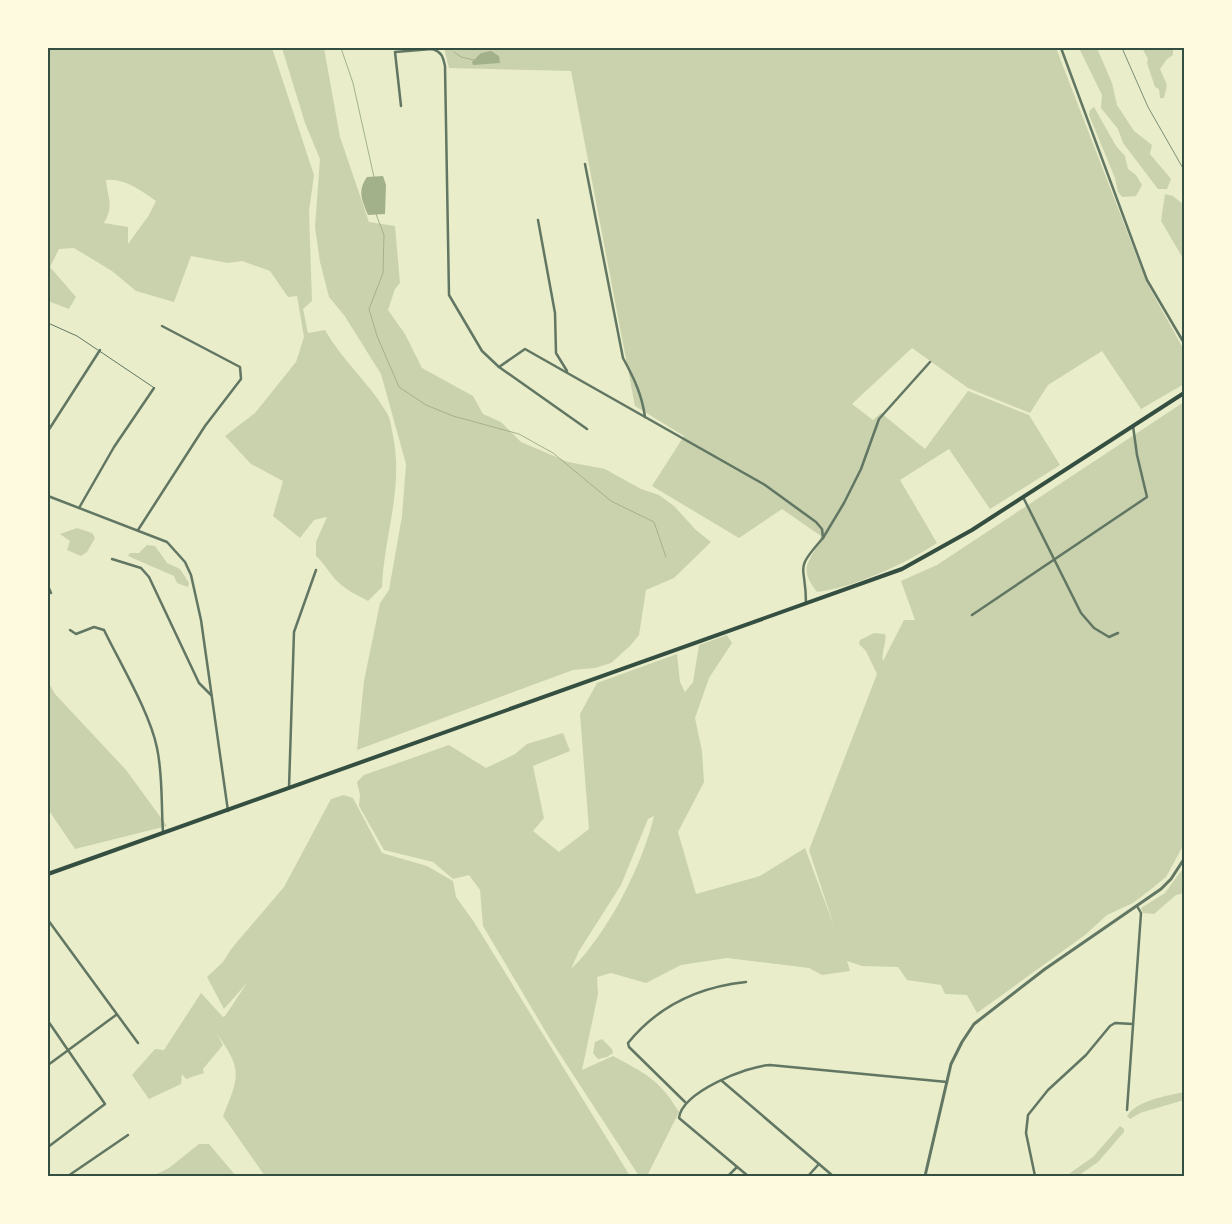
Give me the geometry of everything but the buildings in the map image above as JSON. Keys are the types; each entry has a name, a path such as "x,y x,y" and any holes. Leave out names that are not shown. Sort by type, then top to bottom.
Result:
{"main road":[{"path":"48,874 902,569 959,538 1184,392"}],"street":[{"path":"1060,48 1147,280 1184,343"},
{"path":"402,106 395,52 438,50 442,55 445,66 449,295 482,352 499,367 587,429"},
{"path":"585,164 623,358 636,381 645,417"},
{"path":"538,220 555,313 556,353 567,373"},
{"path":"138,530 205,426 238,384 242,373 240,367 162,326"},
{"path":"499,367 524,349 765,485 816,522 822,529 822,538"},
{"path":"48,431 100,350"},
{"path":"806,604 802,564 822,538 844,503 861,469 879,419 930,362"},
{"path":"79,508 114,447 154,388"},
{"path":"972,615 1148,497 1137,455 1133,426"},
{"path":"48,496 167,542 176,549 191,575 201,620 228,811"},
{"path":"1023,497 1081,613 1094,628 1109,637 1118,633"},
{"path":"48,541 48,546"},
{"path":"112,559 142,568 149,577 199,684 212,695"},
{"path":"289,789 294,632 316,570"},
{"path":"48,586 51,593"},
{"path":"70,630 76,634 94,627 104,630 142,709 157,747 163,795 163,834"},
{"path":"925,1176 947,1082 958,1049 974,1024 1040,972 1171,879 1184,859"},
{"path":"1127,1110 1141,913 1136,905"},
{"path":"48,920 138,1043"},
{"path":"685,1102 629,1047 628,1043 652,1018 688,996 720,985 746,982"},
{"path":"48,1065 116,1015"},
{"path":"48,1021 106,1104 48,1147"},
{"path":"1035,1176 1026,1133 1028,1115 1048,1090 1086,1054 1110,1026 1115,1024 1133,1024"},
{"path":"748,1176 679,1120 680,1111 685,1102 742,1070 770,1065 947,1082"},
{"path":"722,1081 833,1176"},
{"path":"68,1176 128,1135"},
{"path":"808,1176 819,1164"},
{"path":"728,1176 737,1167"}],"lane":[{"path":"48,323 77,336 100,350 154,388"}],"shaded area":[{"path":"48,48 272,48 314,175 309,211 312,301 303,309 308,333 325,330 339,351 380,402 391,424 395,451 395,491 382,587 368,601 348,590 337,581 316,556 316,542 327,517 314,520 300,538 273,516 283,481 251,464 225,436 255,413 296,362 304,337 297,296 288,297 270,271 242,261 228,263 191,256 174,302 136,291 112,271 74,248 59,249 50,267 76,297 69,309 48,301","holes":["106,180 126,183 156,201 149,215 128,244 128,227 104,223 110,207"]},
{"path":"282,48 324,48 340,137 369,222 395,226 400,283 395,289 388,310 405,334 422,368 473,396 483,414 501,422 521,442 568,462 605,469 641,489 659,495 674,506 696,530 711,542 674,578 646,590 639,635 611,663 595,668 573,670 357,750 364,681 380,603 389,590 402,516 406,464 381,374 344,315 329,297 320,262 315,227 320,159 305,123"},
{"path":"444,48 1056,48 1147,283 1184,350 1184,384 1141,409 1102,351 1048,385 1030,413 968,388 912,348 852,404 873,420 881,413 925,449 968,391 1029,415 1060,465 990,509 949,449 900,480 937,543 911,559 879,574 831,590 817,592 811,583 807,570 821,536 782,509 739,538 652,486 684,436 635,406 571,71 449,68"},
{"path":"1079,48 1097,48 1112,83 1117,105 1134,131 1152,145 1150,154 1171,179 1167,189 1158,189 1123,143 1118,129 1101,108 1102,95"},
{"path":"1142,48 1173,48 1173,55 1167,59 1160,69 1167,85 1164,98 1160,98 1159,89 1155,87 1147,63 1148,59"},
{"path":"491,51 499,56 500,63 473,65 472,62 481,53"},
{"path":"1094,107 1116,146 1125,156 1128,169 1136,175 1142,185 1136,196 1122,197 1118,192 1115,178 1089,115 1090,110"},
{"path":"383,176 386,185 385,214 368,215 362,200 362,187 367,177"},
{"path":"1165,194 1173,196 1184,205 1184,260 1161,221"},
{"path":"1184,402 1184,844 1166,877 1133,903 1107,915 1085,935 977,1013 967,995 945,994 941,985 907,980 898,967 862,966 847,961 850,971 822,975 809,968 727,958 681,965 646,983 611,973 597,977 598,994 582,1070 613,1056 651,1078 665,1092 679,1112 647,1176 639,1176 550,1039 483,926 480,890 469,875 453,879 433,862 384,850 359,806 360,795 357,782 364,775 449,745 486,768 515,754 527,744 563,733 570,751 533,766 544,818 533,831 559,852 589,829 580,714 597,683 677,654 680,682 685,692 693,682 699,645 727,635 732,643 709,678 695,718 702,751 704,782 678,832 696,894 760,876 805,848 834,926 809,850 877,674 866,651 859,644 860,640 874,633 885,634 883,661 904,620 915,620 901,581 937,565","holes":["654,816 649,835 622,898 598,938 571,969 579,951 621,885 648,819"]},
{"path":"77,528 92,533 95,538 87,552 81,556 67,550 70,541 60,534"},
{"path":"147,545 155,546 167,563 180,569 189,583 188,587 177,583 174,576 128,556 130,553 139,553"},
{"path":"48,682 55,694 126,770 167,826 75,849 48,809"},
{"path":"344,795 353,798 382,853 427,866 453,881 456,897 474,922 630,1176 265,1176 223,1116 232,1092 236,1074 235,1065 217,1034 223,1045 203,1069 204,1073 186,1079 182,1074 181,1084 149,1099 132,1075 155,1049 164,1050 201,993 223,1017 225,1016 247,983 224,1009 207,977 223,962 232,948 284,887 331,799"},
{"path":"1184,867 1184,893 1176,895 1154,914 1143,913 1141,908 1165,893"},
{"path":"602,1039 612,1049 613,1053 598,1059 593,1053 595,1042"},
{"path":"1184,1092 1184,1100 1140,1113 1130,1119 1127,1116 1145,1102"},
{"path":"1120,1126 1124,1129 1124,1132 1098,1162 1078,1176 1066,1176 1093,1157"},
{"path":"199,1144 209,1144 236,1176 153,1176 169,1168"}],"waterway":[{"path":"341,48 353,83 374,177"},
{"path":"454,52 461,57 474,60"},
{"path":"376,214 384,235 383,273 369,309 377,336 399,387 426,405 453,416 519,434 553,453 611,501 654,522 666,557"}],"railway":[{"path":"1122,48 1148,107 1184,170"}]}
